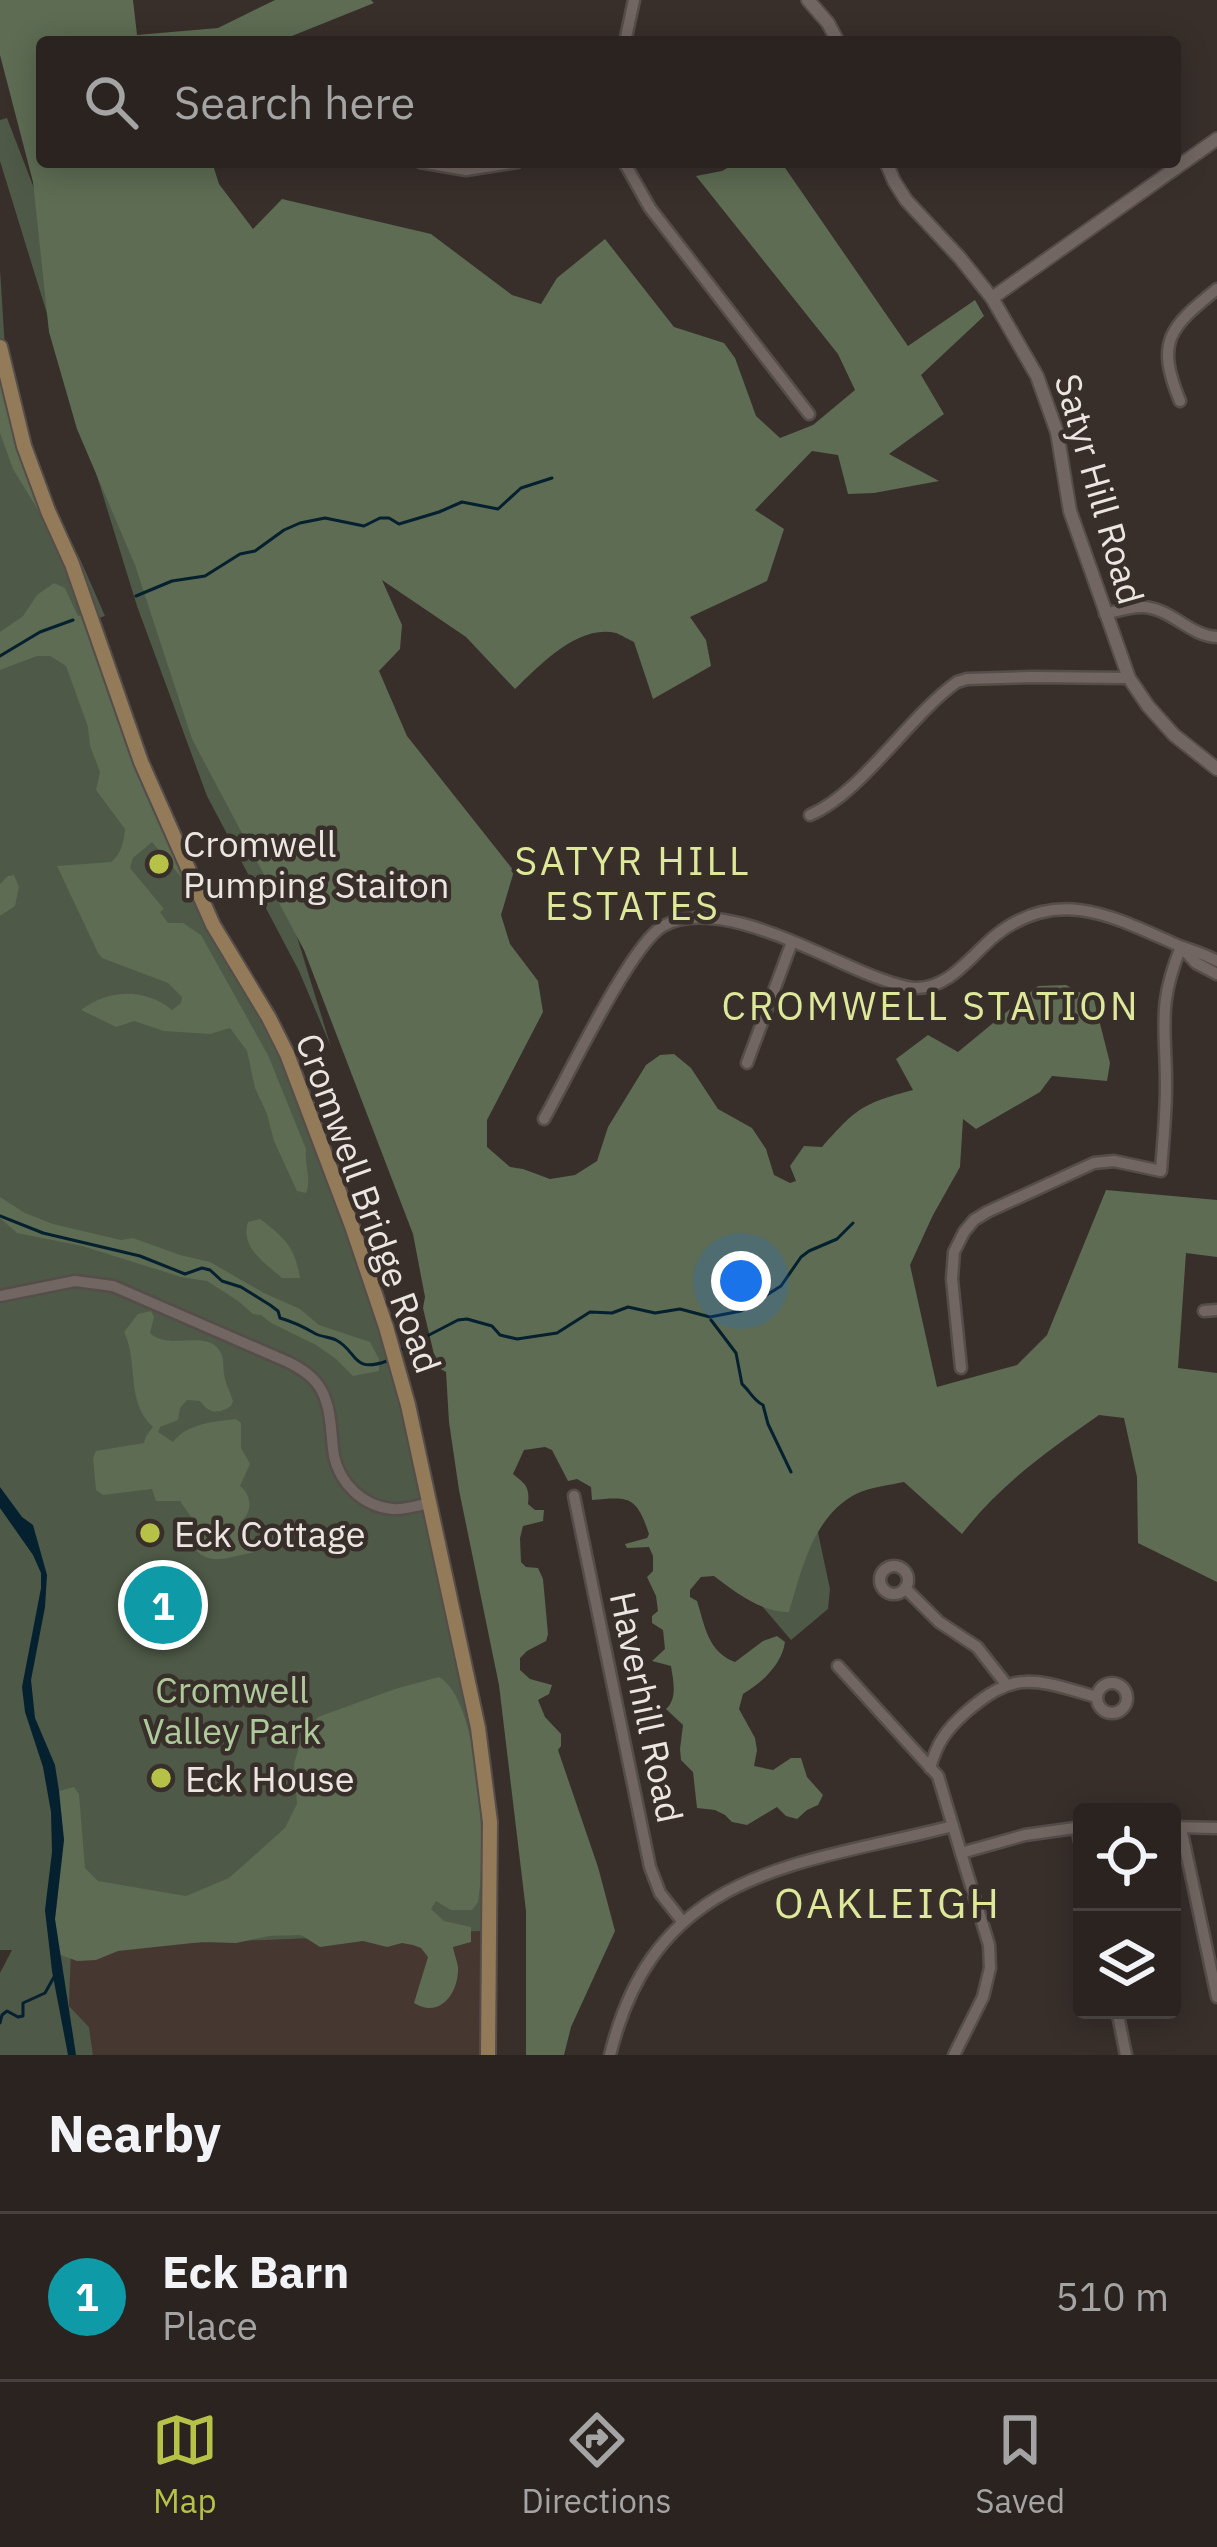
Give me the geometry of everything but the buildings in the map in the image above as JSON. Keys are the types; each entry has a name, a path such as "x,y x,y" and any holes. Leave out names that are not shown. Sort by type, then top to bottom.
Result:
{"main road":[{"name":"Cromwell Bridge Road","path":"0,347 24,446 72,564 135,747 213,925 287,1054 397,1362 488,1786 488,2055"}],"street":[{"path":"626,36 634,0"},
{"path":"816,2 835,36"},
{"path":"1181,164 1217,139"},
{"path":"627,168 650,208 809,414"},
{"name":"Satyr Hill Road","path":"888,168 906,200 992,298 1028,357 1053,417 1070,511 1129,678 1174,735 1217,770"},
{"path":"992,298 1176,168"},
{"path":"1180,401 1169,375 1167,350 1184,315 1217,290"},
{"path":"1105,614 1152,608 1204,637 1217,637"},
{"path":"810,815 853,783 957,682 1129,678"},
{"path":"544,1119 637,953 658,929 694,915 739,922 914,988 952,975 997,934 1046,912 1103,913 1217,961"},
{"path":"747,1064 792,942"},
{"path":"1181,947 1196,963 1217,974"},
{"path":"961,1368 952,1263 958,1243 974,1220 1094,1163 1114,1161 1161,1171 1166,1092 1163,1003 1181,947"},
{"path":"0,1296 75,1281 113,1286 288,1362 312,1376 320,1387 335,1462 356,1494 392,1509 429,1503"},
{"name":"Haverhill Road","path":"574,1496 650,1867 660,1893 682,1921"},
{"path":"905,1588 939,1622 977,1647 1006,1684"},
{"path":"838,1666 938,1776 962,1853 989,1945 990,1968 983,1997 954,2055"},
{"path":"930,1768 941,1736 985,1696 1006,1684 1030,1681 1097,1697"},
{"path":"610,2055 638,1978 662,1941 724,1891 764,1874 953,1826"},
{"path":"1181,1827 1217,1828"},
{"path":"962,1853 1025,1835 1073,1829"},
{"path":"1181,1848 1217,1997"},
{"path":"1119,2019 1126,2055"}],"shaded area":[{"path":"483,1931 479,2055 93,2055 89,2027 69,2006 70,1948"}],"green space":[{"path":"0,0 133,0 137,35 218,28 275,0 371,0 374,3 292,36 36,36 36,168 214,168 219,184 253,229 282,199 431,234 512,295 541,304 557,278 605,239 674,327 724,343 735,358 756,416 780,438 813,425 855,390 838,354 696,176 727,168 785,168 908,346 975,300 984,316 921,375 944,414 889,454 939,481 848,494 838,455 812,451 755,510 784,529 767,581 690,617 706,640 711,666 653,699 634,642 602,632 560,649 515,689 466,637 382,580 402,625 400,649 379,671 407,736 514,871 501,915 510,944 538,981 543,1012 487,1120 487,1147 510,1167 550,1179 575,1175 597,1161 608,1127 646,1065 660,1055 674,1054 691,1068 718,1109 752,1128 766,1149 774,1175 790,1183 796,1181 790,1166 804,1146 822,1147 861,1109 913,1090 896,1059 928,1035 958,1052 1038,986 1066,985 1094,1000 1110,1063 1107,1081 1052,1076 1040,1092 976,1129 963,1119 960,1167 910,1265 937,1387 1017,1365 1047,1335 1106,1190 1217,1200 1217,1257 1186,1253 1178,1368 1217,1373 1217,1582 1138,1543 1137,1477 1124,1418 1099,1415 1080,1428 1008,1484 962,1534 904,1482 858,1493 820,1529 789,1612 759,1605 714,1576 701,1577 690,1590 709,1637 726,1658 735,1662 777,1636 785,1642 764,1679 743,1694 739,1709 755,1738 754,1766 773,1770 791,1758 801,1758 807,1777 823,1795 818,1805 797,1819 777,1807 747,1825 732,1822 715,1810 697,1808 693,1772 681,1760 683,1725 666,1709 673,1694 671,1666 652,1661 665,1649 663,1630 652,1623 658,1611 647,1577 653,1571 653,1556 649,1547 627,1548 625,1544 649,1534 640,1512 623,1499 592,1500 591,1487 577,1479 568,1481 552,1450 524,1450 513,1474 526,1486 528,1504 544,1510 543,1521 523,1526 521,1562 538,1568 543,1579 548,1634 546,1641 520,1658 520,1670 530,1679 552,1685 549,1694 538,1700 545,1717 561,1734 558,1750 615,1931 571,2027 564,2055 526,2055 526,1911 499,1685 459,1490 446,1372 437,1367 413,1234 304,950 192,739 135,565 77,429 49,332 33,182 0,55"},
{"path":"7,118 185,574 331,1047 299,971 207,796 137,606 0,161 0,120"},
{"name":"Cromwell Valley Park","path":"0,269 5,349 34,473 105,616 86,622 130,746 278,1044 386,1345 478,1758 484,1808 483,1931 71,1948 69,2006 89,2027 93,2055 0,2055 0,1973 12,1950 0,1950"},
{"path":"0,374 25,466 47,519 13,469 0,433"},
{"path":"54,583 65,588 78,616 82,615 128,744 183,870 181,877 152,842 133,858 130,868 164,909 160,912 168,923 183,923 201,935 268,1055 306,1149 306,1193 297,1191 255,1088 247,1051 230,1028 210,1034 164,1031 134,1021 116,1027 81,1010 103,998 127,994 150,998 172,1010 182,997 168,983 102,958 57,866 111,862 125,829 96,790 100,772 66,666 50,656 37,656 0,670 0,632 23,616 37,595"},
{"path":"14,875 19,887 15,906 0,916 0,884"},
{"path":"0,1197 53,1224 121,1240 133,1238 210,1262 300,1309 319,1325 370,1342 379,1371 353,1376 316,1345 253,1314 207,1281 17,1233 0,1218"},
{"path":"260,1219 288,1244 300,1278 282,1278 251,1247 248,1222"},
{"path":"151,1311 150,1333 158,1338 207,1342 221,1353 231,1406 214,1411 200,1401 187,1400 178,1420 158,1432 173,1442 201,1424 236,1419 241,1423 241,1448 250,1464 240,1486 249,1504 240,1528 251,1535 253,1553 216,1559 203,1556 197,1551 198,1527 180,1501 156,1501 152,1489 103,1495 96,1490 96,1451 144,1443 153,1427 135,1394 124,1332 138,1314"},
{"path":"811,1500 830,1589 828,1609 791,1640 738,1578"},
{"path":"439,1677 453,1692 464,1716 481,1818 478,1902 472,1910 451,1910 436,1901 431,1909 444,1921 471,1927 471,1942 453,1947 457,1977 446,2001 432,2008 414,2003 428,1957 421,1948 402,1943 387,1947 363,1941 320,1947 301,1935 269,1936 236,1943 118,1951 96,1960 77,1961 58,1954 55,1919 64,1840 59,1791 74,1787 79,1794 85,1868 98,1881 186,1896 229,1878 285,1828 297,1804 294,1764 302,1736 318,1717"}],"water":[{"path":"0,1487 33,1525 47,1575 31,1680 35,1718 55,1765 59,1791 64,1840 55,1919 76,2055 68,2055 52,1971 45,1910 51,1812 22,1687 41,1573 0,1508"}],"waterway":[{"path":"136,596 172,581 205,576 300,523 325,518 364,526 389,518 399,524 462,502 498,509 521,488 552,478"},
{"path":"0,656 40,632 73,620"},
{"path":"0,1216 43,1233 140,1256 185,1274 210,1270 270,1305 280,1318 336,1340 361,1363 387,1361"},
{"path":"402,1349 458,1320 492,1326 500,1335 517,1339 557,1333 590,1312 612,1313 628,1307 655,1313 680,1309 710,1317 741,1311 781,1286 801,1257 837,1239 853,1223"},
{"path":"711,1320 736,1353 742,1384 763,1405 791,1472"},
{"path":"0,2023 7,2011 23,2016 23,2003 45,1993 54,1977"}],"place":[{"name":"Cromwell Pumping Staiton","path":"159,864"},
{"name":"Eck Cottage","path":"150,1533"},
{"name":"Eck Barn","path":"163,1605"},
{"name":"Eck House","path":"161,1778"}],"district":[{"name":"SATYR HILL ESTATES","path":"633,882"},
{"name":"CROMWELL STATION","path":"931,1005"},
{"name":"OAKLEIGH","path":"888,1902"}]}
